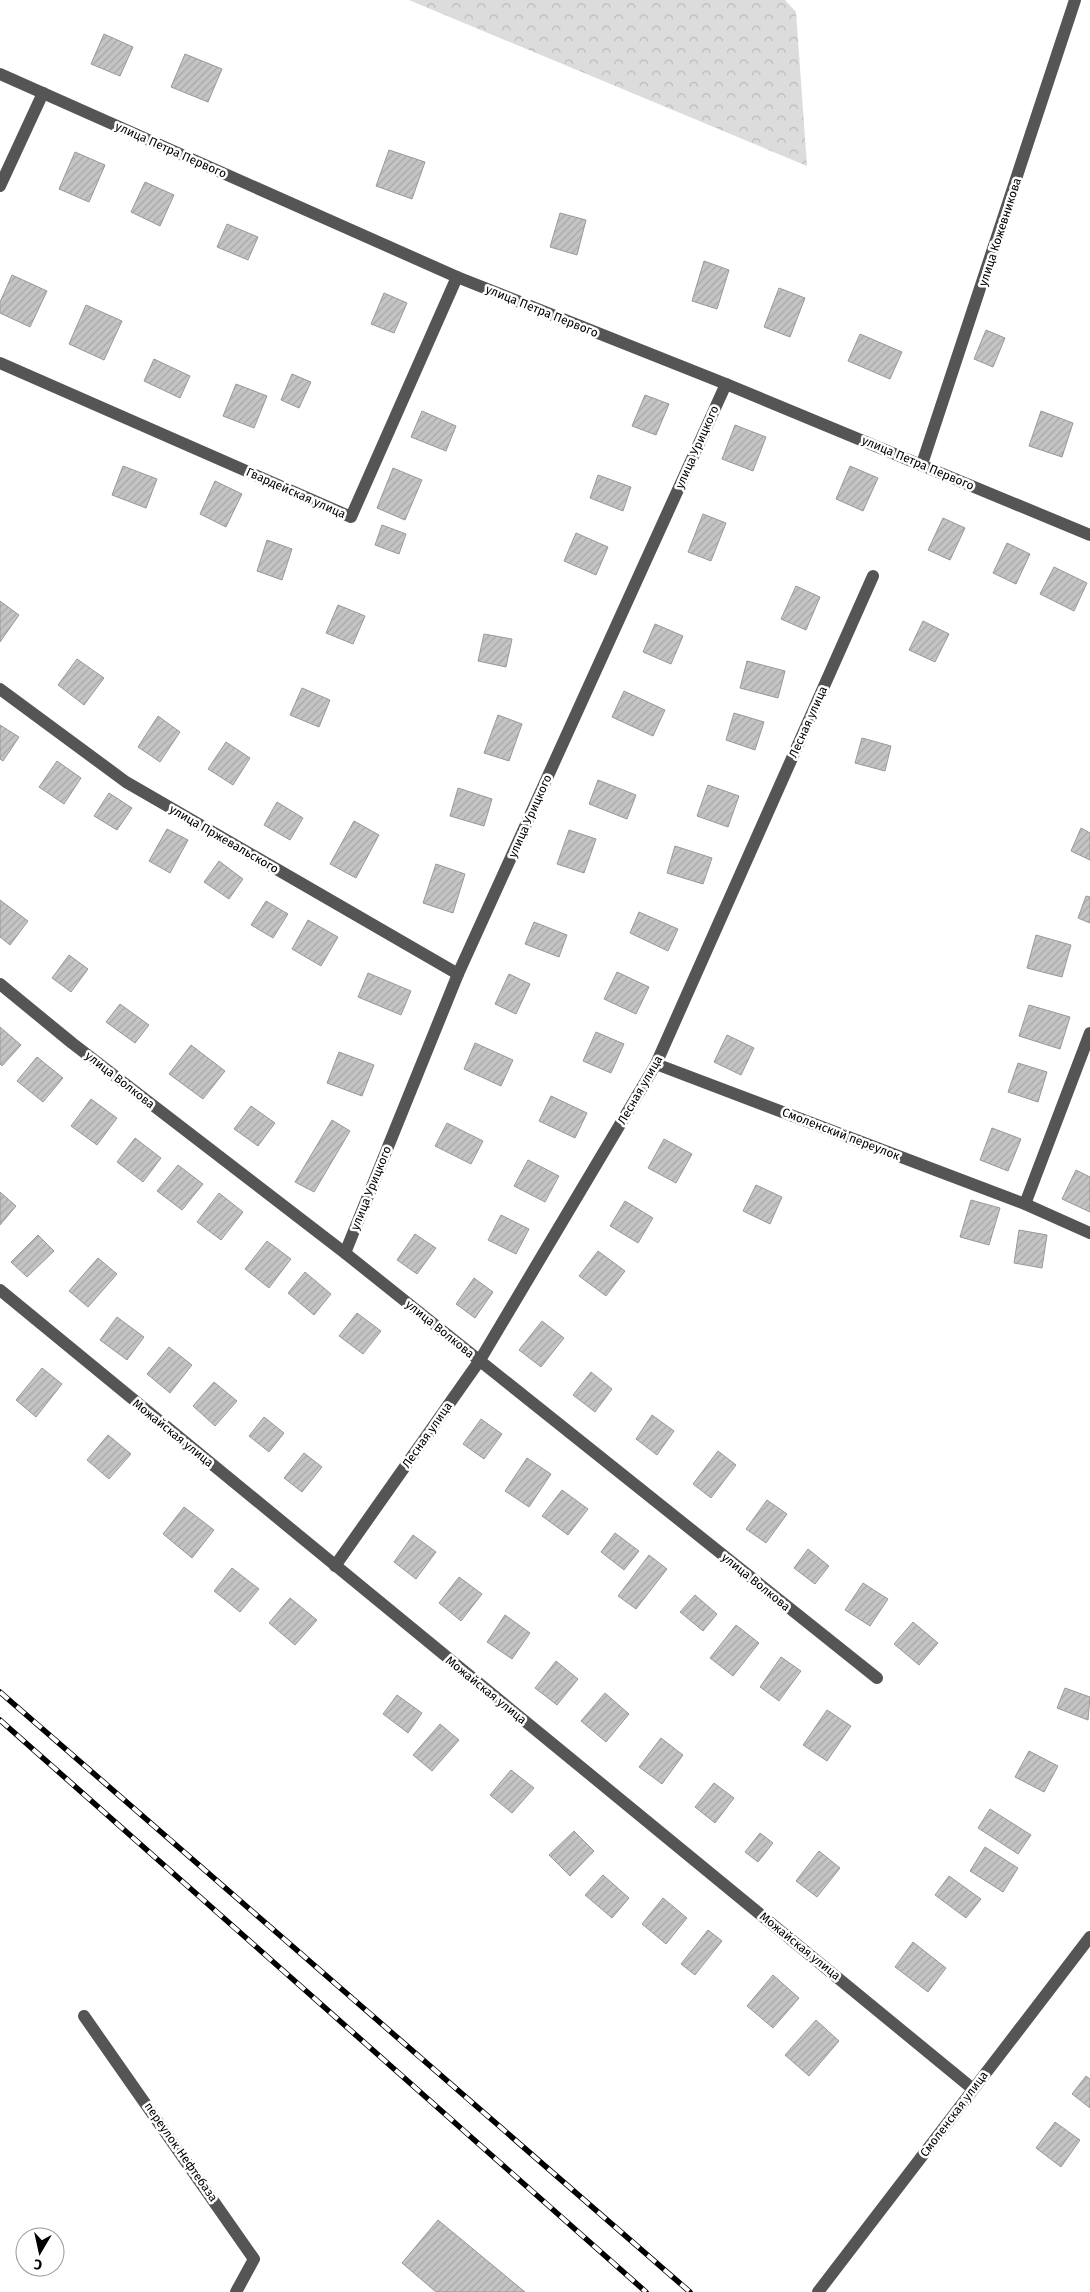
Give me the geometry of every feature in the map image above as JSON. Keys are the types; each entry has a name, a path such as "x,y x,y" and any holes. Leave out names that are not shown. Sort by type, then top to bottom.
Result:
{"street":[{"name":"улица Кожевникова","path":"922,464 1076,0"},
{"name":"улица Петра Первого","path":"0,74 457,277 726,384 1090,535"},
{"path":"0,186 43,93"},
{"name":"Гвардейская улица","path":"0,363 351,518 457,277"},
{"name":"улица Урицкого","path":"345,1253 458,974 726,384"},
{"name":"Лесная улица","path":"335,1566 480,1360 656,1064 873,576"},
{"name":"улица Пржевальского","path":"0,689 126,782 458,974"},
{"name":"улица Волкова","path":"0,984 72,1043 345,1253 877,1678"},
{"path":"1025,1204 1090,1033"},
{"name":"Смоленский переулок","path":"656,1064 1025,1204 1090,1233"},
{"name":"Можайская улица","path":"0,1290 973,2089"},
{"name":"Смоленская улица","path":"822,2291 973,2089 1090,1937"},
{"name":"переулок Нефтебаза","path":"84,2016 254,2259 236,2292"}],"green space":[{"path":"409,0 785,0 796,12 807,166"}],"building":[{"path":"104,34 133,47 120,76 91,64"},
{"path":"185,54 222,69 208,102 171,87"},
{"path":"389,150 425,162 412,199 376,186"},
{"path":"75,152 105,165 89,202 59,189"},
{"path":"145,182 174,195 160,226 131,212"},
{"path":"560,213 586,220 577,255 550,247"},
{"path":"227,224 258,237 248,260 217,247"},
{"path":"704,261 729,270 717,309 692,301"},
{"path":"12,275 47,291 30,327 0,313 0,302"},
{"path":"779,288 805,298 790,337 764,327"},
{"path":"384,293 407,303 394,333 371,324"},
{"path":"86,305 122,321 104,360 69,344"},
{"path":"986,330 1005,338 993,367 974,359"},
{"path":"860,334 902,352 890,379 848,361"},
{"path":"154,359 190,376 180,398 144,381"},
{"path":"292,374 311,382 299,408 281,400"},
{"path":"236,384 267,396 254,428 223,416"},
{"path":"645,395 669,404 656,435 632,426"},
{"path":"422,411 456,426 446,451 411,437"},
{"path":"1041,411 1073,423 1062,457 1029,446"},
{"path":"735,425 766,437 753,471 722,459"},
{"path":"123,466 157,479 146,508 112,495"},
{"path":"850,466 878,478 863,511 836,499"},
{"path":"393,468 422,480 405,520 377,508"},
{"path":"598,475 631,487 623,511 590,498"},
{"path":"215,481 242,494 226,527 200,514"},
{"path":"703,514 726,523 711,561 688,552"},
{"path":"943,518 965,528 950,560 928,550"},
{"path":"382,525 406,534 399,554 375,545"},
{"path":"576,533 608,547 596,575 564,561"},
{"path":"267,540 292,549 282,580 257,571"},
{"path":"1007,543 1030,554 1016,584 993,573"},
{"path":"1054,567 1087,583 1074,611 1040,594"},
{"path":"796,586 820,597 806,630 781,619"},
{"path":"0,601 19,615 0,642"},
{"path":"338,605 365,616 353,644 326,633"},
{"path":"923,621 949,634 935,662 909,650"},
{"path":"655,624 683,636 671,664 643,652"},
{"path":"484,634 512,639 506,667 478,661"},
{"path":"77,659 104,678 84,705 58,685"},
{"path":"747,661 785,671 778,698 740,688"},
{"path":"302,688 330,700 319,727 290,715"},
{"path":"624,691 665,710 653,736 612,717"},
{"path":"734,713 764,722 755,750 726,740"},
{"path":"498,715 522,724 509,761 484,753"},
{"path":"158,716 180,732 160,762 138,747"},
{"path":"0,725 19,737 3,761 0,759"},
{"path":"862,738 891,746 885,771 855,763"},
{"path":"226,742 250,758 233,785 208,769"},
{"path":"57,761 81,778 64,804 39,787"},
{"path":"598,780 636,795 627,819 589,804"},
{"path":"708,785 739,796 728,827 697,816"},
{"path":"458,788 492,799 484,826 450,816"},
{"path":"109,793 132,808 117,830 94,816"},
{"path":"277,802 303,818 290,840 264,825"},
{"path":"354,821 379,835 356,878 330,864"},
{"path":"1081,828 1090,833 1090,860 1071,851"},
{"path":"167,829 188,840 170,873 149,861"},
{"path":"569,830 596,839 584,873 557,864"},
{"path":"675,846 712,858 703,884 667,873"},
{"path":"219,861 243,879 229,899 204,882"},
{"path":"436,864 465,874 453,913 423,903"},
{"path":"1086,896 1090,897 1090,923 1078,918"},
{"path":"0,900 28,921 10,945 0,937"},
{"path":"266,901 288,914 273,938 251,925"},
{"path":"639,912 678,929 668,951 630,933"},
{"path":"308,920 338,937 321,966 292,949"},
{"path":"534,922 567,935 559,957 525,944"},
{"path":"1036,935 1071,945 1062,977 1027,968"},
{"path":"69,955 88,969 71,992 52,978"},
{"path":"617,972 649,987 636,1014 604,999"},
{"path":"368,973 411,991 401,1015 358,997"},
{"path":"509,974 530,984 516,1014 495,1004"},
{"path":"120,1004 149,1025 135,1043 106,1022"},
{"path":"1029,1005 1070,1017 1060,1049 1019,1036"},
{"path":"0,1027 21,1045 2,1066 0,1064"},
{"path":"596,1032 624,1044 611,1073 583,1061"},
{"path":"727,1035 754,1048 741,1075 714,1062"},
{"path":"475,1043 513,1060 501,1086 464,1069"},
{"path":"191,1045 225,1071 203,1099 169,1074"},
{"path":"339,1052 374,1065 362,1096 327,1083"},
{"path":"37,1057 63,1078 43,1102 17,1081"},
{"path":"1018,1063 1047,1072 1038,1102 1008,1092"},
{"path":"551,1096 587,1113 575,1138 539,1121"},
{"path":"91,1099 117,1118 97,1145 71,1126"},
{"path":"251,1106 275,1123 258,1146 234,1129"},
{"path":"332,1120 350,1131 314,1192 295,1182"},
{"path":"447,1123 483,1141 471,1164 435,1146"},
{"path":"992,1128 1021,1139 1008,1171 980,1160"},
{"path":"135,1138 161,1158 143,1182 117,1162"},
{"path":"664,1139 692,1154 676,1183 648,1168"},
{"path":"528,1160 559,1176 545,1202 514,1186"},
{"path":"178,1165 203,1184 182,1210 157,1191"},
{"path":"1076,1170 1090,1177 1090,1212 1062,1199"},
{"path":"756,1185 782,1197 770,1224 743,1211"},
{"path":"0,1192 16,1206 0,1225"},
{"path":"219,1193 243,1212 221,1240 197,1222"},
{"path":"971,1200 1000,1208 989,1245 960,1237"},
{"path":"625,1201 653,1218 638,1243 610,1226"},
{"path":"501,1215 529,1229 516,1254 488,1240"},
{"path":"1019,1230 1047,1235 1042,1268 1014,1263"},
{"path":"415,1234 436,1248 417,1274 397,1260"},
{"path":"38,1235 54,1251 27,1277 11,1262"},
{"path":"267,1241 291,1259 269,1288 245,1269"},
{"path":"598,1251 625,1271 606,1296 579,1276"},
{"path":"98,1258 117,1274 88,1307 69,1291"},
{"path":"305,1272 331,1294 314,1315 288,1293"},
{"path":"474,1278 493,1292 475,1318 456,1304"},
{"path":"357,1313 381,1331 363,1354 339,1336"},
{"path":"117,1317 144,1337 127,1360 100,1340"},
{"path":"542,1321 564,1338 541,1367 519,1350"},
{"path":"169,1347 192,1365 170,1393 147,1374"},
{"path":"42,1368 62,1384 36,1417 16,1400"},
{"path":"591,1372 612,1389 595,1412 573,1395"},
{"path":"214,1382 237,1401 215,1426 193,1406"},
{"path":"652,1415 674,1431 657,1455 636,1439"},
{"path":"264,1417 284,1433 269,1452 249,1436"},
{"path":"481,1419 502,1434 484,1459 463,1444"},
{"path":"108,1435 131,1454 109,1479 87,1460"},
{"path":"718,1451 736,1465 711,1498 693,1484"},
{"path":"304,1453 322,1467 302,1492 284,1478"},
{"path":"527,1458 551,1474 529,1507 505,1491"},
{"path":"562,1490 588,1509 568,1535 542,1516"},
{"path":"767,1500 787,1514 766,1543 746,1529"},
{"path":"184,1507 214,1530 192,1558 163,1534"},
{"path":"615,1533 639,1551 624,1570 601,1552"},
{"path":"413,1535 436,1552 416,1579 394,1562"},
{"path":"808,1549 829,1566 815,1584 794,1568"},
{"path":"649,1555 667,1569 636,1609 618,1596"},
{"path":"232,1568 259,1589 240,1612 214,1591"},
{"path":"459,1577 482,1594 461,1621 439,1603"},
{"path":"863,1583 888,1599 870,1626 845,1610"},
{"path":"695,1595 717,1614 703,1631 680,1612"},
{"path":"290,1598 317,1620 295,1645 269,1623"},
{"path":"505,1615 530,1633 512,1659 487,1642"},
{"path":"913,1622 938,1643 919,1665 894,1644"},
{"path":"736,1625 759,1643 733,1676 710,1658"},
{"path":"781,1657 801,1671 779,1701 760,1687"},
{"path":"556,1661 578,1679 557,1705 535,1688"},
{"path":"1065,1688 1090,1697 1088,1720 1057,1708"},
{"path":"605,1693 629,1714 606,1742 581,1721"},
{"path":"397,1695 422,1713 408,1733 383,1714"},
{"path":"827,1710 851,1726 827,1761 803,1745"},
{"path":"440,1724 459,1740 432,1771 413,1755"},
{"path":"661,1738 683,1755 662,1784 639,1767"},
{"path":"1029,1751 1058,1766 1044,1792 1015,1777"},
{"path":"511,1770 534,1788 512,1813 490,1795"},
{"path":"714,1783 734,1798 715,1823 695,1807"},
{"path":"990,1809 1031,1835 1018,1854 978,1828"},
{"path":"574,1831 594,1851 570,1876 549,1855"},
{"path":"760,1833 773,1843 758,1862 745,1852"},
{"path":"985,1847 1018,1868 1003,1892 970,1871"},
{"path":"819,1851 840,1868 817,1897 796,1881"},
{"path":"603,1875 629,1898 612,1918 585,1895"},
{"path":"949,1876 981,1899 966,1918 935,1895"},
{"path":"663,1898 687,1918 666,1944 642,1924"},
{"path":"708,1930 722,1941 695,1975 681,1964"},
{"path":"913,1942 946,1968 928,1992 895,1967"},
{"path":"773,1975 799,1998 773,2028 747,2006"},
{"path":"816,2020 839,2041 809,2076 785,2055"},
{"path":"1086,2076 1090,2079 1090,2108 1072,2094"},
{"path":"1055,2122 1080,2140 1061,2167 1036,2148"},
{"path":"438,2220 525,2292 436,2292 402,2263"}],"railway":[{"path":"0,1692 690,2292"},
{"path":"0,1720 646,2292"}]}
